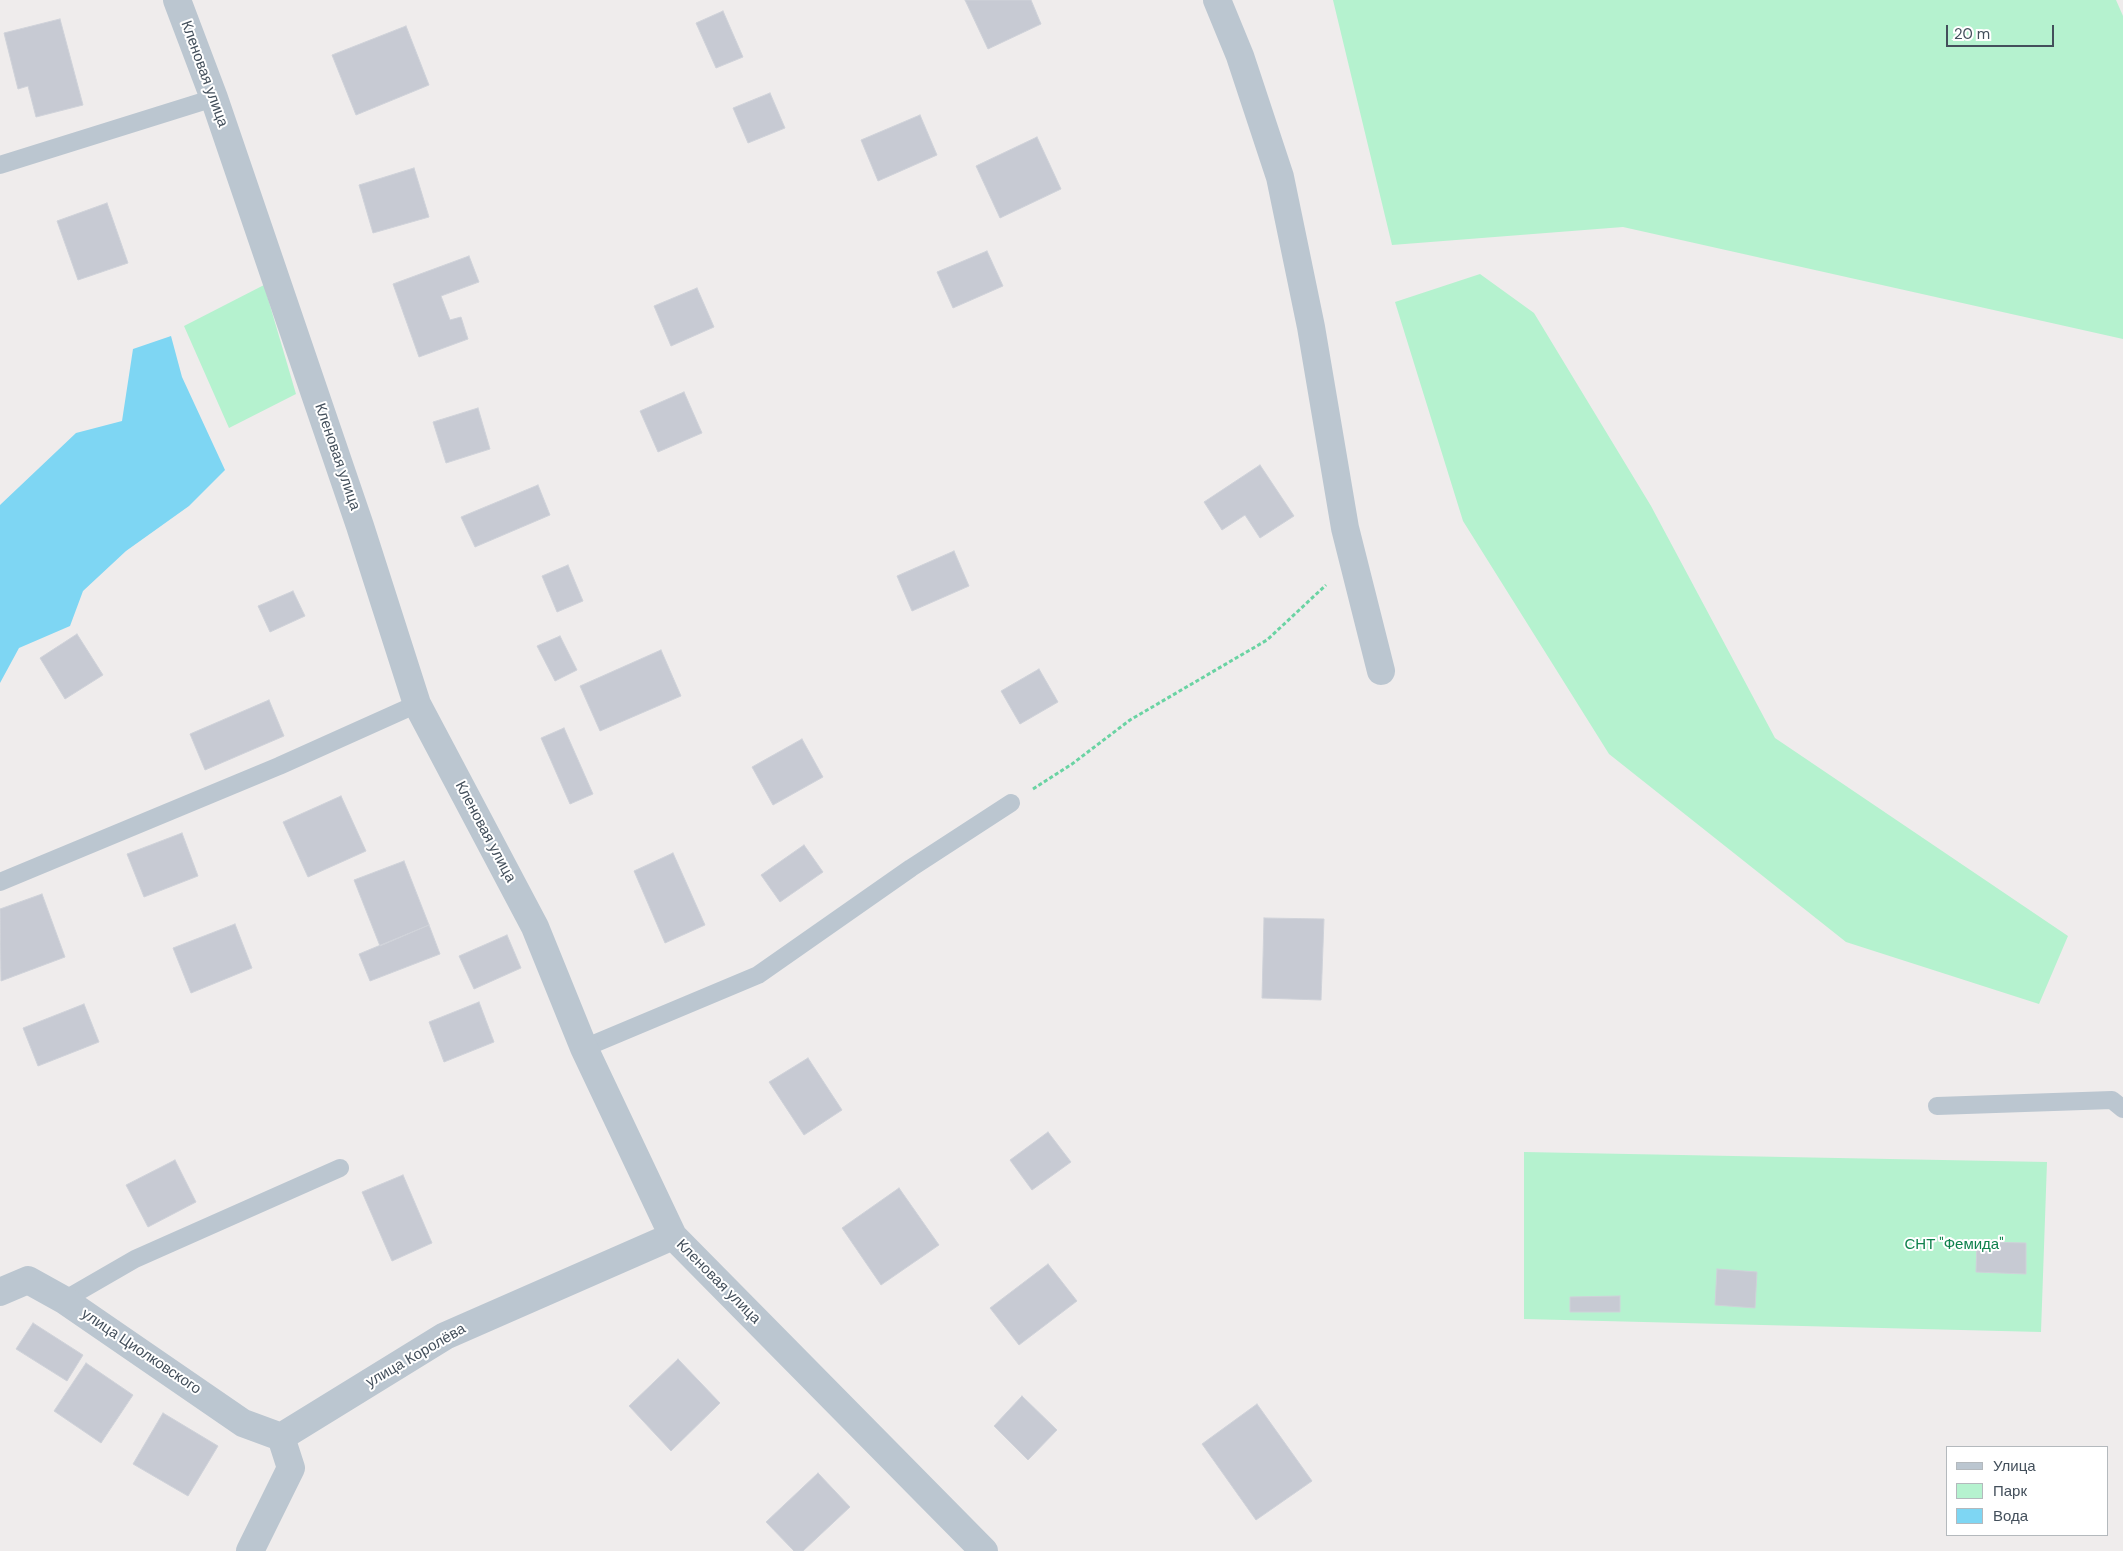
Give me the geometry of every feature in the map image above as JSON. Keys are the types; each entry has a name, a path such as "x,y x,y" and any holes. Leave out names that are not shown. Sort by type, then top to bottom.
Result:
{"street":[{"name":"Кленовая улица","path":"177,0 214,98 360,526 417,704 535,927 584,1048 673,1236 984,1551"},
{"path":"1217,0 1240,56 1280,177 1311,327 1345,528 1381,671"},
{"name":"улица Королёва","path":"281,1437 445,1336 673,1236"},
{"name":"улица Циолковского","path":"0,1292 28,1280 64,1300 243,1423 281,1437"},
{"path":"250,1551 291,1468 281,1437"}],"lane":[{"path":"0,165 214,98"},
{"path":"0,882 278,766 417,704"},
{"path":"584,1048 758,975 911,868 1011,803"},
{"path":"1937,1106 2112,1100 2123,1109"},
{"path":"64,1300 135,1259 340,1168"}],"path":[{"path":"1011,803 1072,764 1130,720 1267,640 1353,562"}],"green space":[{"path":"1333,0 2116,0 2123,16 2123,339 1623,227 1392,245"},
{"path":"1480,274 1534,313 1651,506 1775,738 2068,936 2039,1004 1846,942 1609,754 1463,521 1395,302"},
{"path":"264,285 296,394 229,428 184,326"},
{"name":"СНТ \"Фемида\"","path":"1524,1152 2047,1162 2041,1332 1524,1319"}],"water":[{"path":"171,336 182,377 225,470 189,506 126,551 83,591 70,626 19,648 0,683 0,505 76,433 122,421 133,349"}],"building":[{"path":"965,0 1031,0 1041,24 988,49"},
{"path":"723,11 743,57 716,68 696,23"},
{"path":"60,19 83,105 36,117 28,86 18,89 4,33"},
{"path":"406,26 429,85 356,115 332,55"},
{"path":"770,93 785,128 748,143 733,108"},
{"path":"920,115 937,155 878,181 861,140"},
{"path":"1037,137 1061,189 1000,218 976,166"},
{"path":"414,168 429,217 373,233 359,185"},
{"path":"107,203 128,263 78,280 57,221"},
{"path":"987,251 1003,286 953,308 937,272"},
{"path":"469,256 479,282 441,296 450,320 461,317 468,339 419,357 393,284"},
{"path":"697,288 714,327 671,346 654,306"},
{"path":"684,392 702,433 658,452 640,411"},
{"path":"478,408 490,449 446,463 433,422"},
{"path":"1260,465 1294,516 1260,538 1245,515 1222,530 1204,502"},
{"path":"538,485 550,515 475,547 461,517"},
{"path":"954,551 969,586 912,611 897,576"},
{"path":"568,565 583,601 557,612 542,576"},
{"path":"293,591 305,616 270,632 258,606"},
{"path":"77,634 103,675 65,699 40,658"},
{"path":"560,636 577,670 555,681 537,646"},
{"path":"661,650 681,696 600,731 580,686"},
{"path":"1039,669 1058,702 1020,724 1001,691"},
{"path":"269,700 284,736 205,770 190,734"},
{"path":"564,728 593,794 570,804 541,738"},
{"path":"802,739 823,777 773,805 752,767"},
{"path":"341,796 366,851 308,877 283,822"},
{"path":"182,833 198,876 144,897 127,854"},
{"path":"804,845 823,872 780,902 761,875"},
{"path":"673,853 705,925 665,943 634,871"},
{"path":"404,861 429,925 380,946 354,880"},
{"path":"42,894 65,957 1,981 0,909"},
{"path":"1264,918 1324,919 1321,1000 1262,998"},
{"path":"235,924 252,968 191,993 173,948"},
{"path":"429,925 440,954 370,981 359,954"},
{"path":"507,935 521,968 474,989 459,956"},
{"path":"479,1002 494,1042 444,1062 429,1022"},
{"path":"84,1004 99,1042 38,1066 23,1028"},
{"path":"808,1058 842,1110 804,1135 769,1082"},
{"path":"1048,1132 1071,1162 1032,1190 1010,1160"},
{"path":"175,1160 196,1202 148,1227 126,1185"},
{"path":"403,1175 432,1243 392,1261 362,1192"},
{"path":"899,1188 939,1245 881,1285 842,1228"},
{"path":"1977,1242 2026,1243 2026,1274 1976,1272"},
{"path":"1048,1264 1077,1301 1019,1345 990,1308"},
{"path":"1717,1269 1757,1272 1755,1308 1715,1305"},
{"path":"1620,1296 1620,1312 1570,1312 1570,1297"},
{"path":"33,1323 83,1355 67,1381 16,1349"},
{"path":"678,1359 720,1403 671,1451 629,1406"},
{"path":"86,1363 133,1395 101,1443 54,1411"},
{"path":"1022,1396 1057,1430 1028,1460 994,1426"},
{"path":"1257,1404 1312,1481 1256,1520 1202,1444"},
{"path":"163,1413 218,1446 188,1496 133,1464"},
{"path":"818,1473 850,1507 803,1551 794,1551 766,1522"}]}
